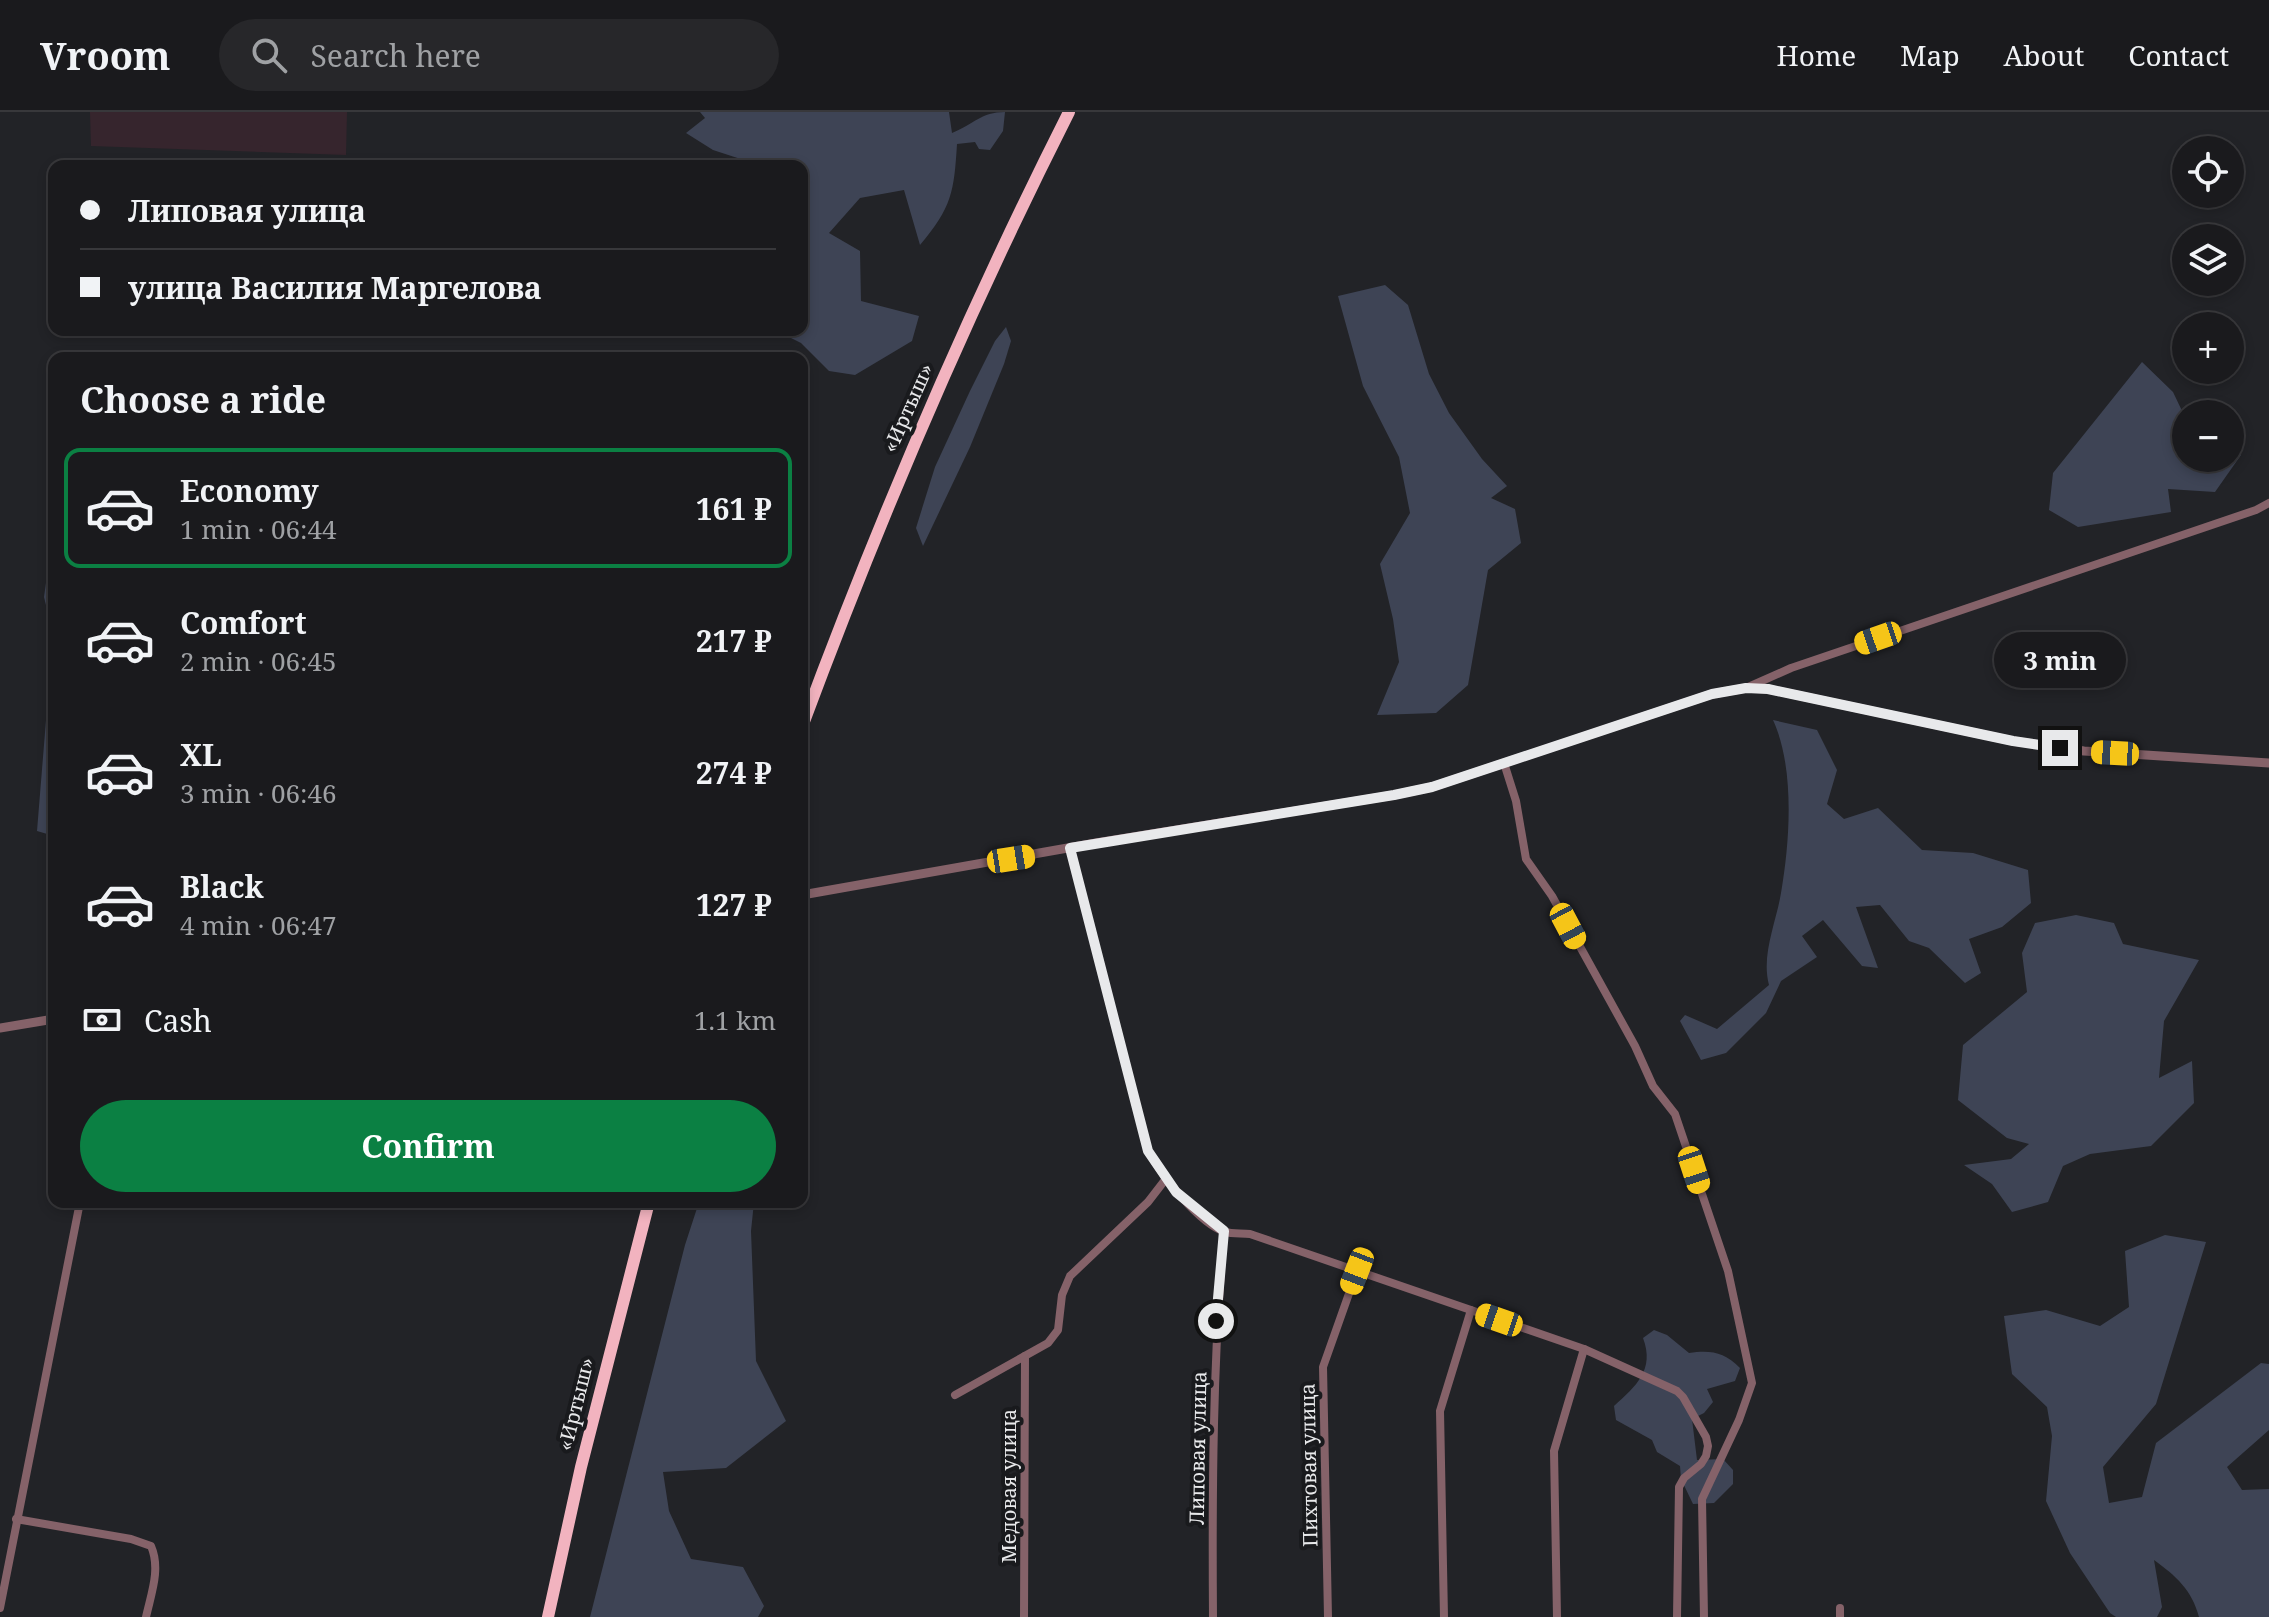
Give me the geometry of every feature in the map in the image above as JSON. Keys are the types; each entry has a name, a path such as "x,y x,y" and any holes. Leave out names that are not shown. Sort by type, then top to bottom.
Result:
{"highway":[{"name":"«Иртыш»","path":"808,712 913,445 1006,237 1069,112"},
{"name":"«Иртыш»","path":"548,1617 585,1452 647,1208"}],"street":[{"path":"1746,688 1791,668 2269,503"},
{"path":"808,894 1432,787 1712,694 1746,688 1768,689 2013,741 2269,763"},
{"path":"1504,763 1516,801 1526,859 1563,916 1635,1046 1653,1086 1675,1114 1728,1271 1752,1383 1736,1429 1708,1483 1701,1509 1704,1617"},
{"path":"1070,848 1148,1151 1165,1180 1191,1206 1224,1231 1250,1234 1584,1349 1642,1378 1669,1387 1683,1397 1708,1446 1701,1464 1684,1478 1679,1487 1677,1617"},
{"path":"0,1028 48,1020"},
{"path":"955,1395 1048,1343 1058,1330 1062,1295 1070,1276 1148,1202 1165,1180"},
{"path":"0,1608 79,1208"},
{"name":"Липовая улица","path":"1213,1617 1212,1433 1216,1321 1224,1231"},
{"name":"Пихтовая улица","path":"1328,1617 1323,1367 1357,1271"},
{"path":"1444,1617 1440,1411 1471,1310"},
{"path":"1557,1617 1554,1451 1584,1349"},
{"name":"Медовая улица","path":"1024,1617 1025,1356"},
{"path":"16,1519 142,1541 151,1546 156,1571 146,1617"}],"shaded area":[{"path":"90,112 347,112 346,155 91,146"},
{"path":"700,112 949,112 952,133 983,116 1005,112 1003,131 990,150 979,149 975,142 957,144 952,187 945,209 920,245 904,190 860,198 829,233 860,251 861,301 919,316 912,341 855,375 829,371 801,343 787,336 808,336 808,160 744,160 713,150 686,133 705,118"},
{"path":"1385,285 1408,305 1429,374 1449,413 1482,459 1507,486 1491,498 1515,509 1521,543 1488,570 1468,685 1436,713 1377,715 1399,662 1380,564 1410,513 1399,457 1363,386 1338,296"},
{"path":"1006,327 1011,341 1004,364 970,447 923,546 916,528 935,467 995,341"},
{"path":"2142,362 2173,392 2177,400 2172,400 2172,472 2229,472 2215,492 2168,489 2171,512 2078,527 2049,510 2053,473"},
{"path":"48,569 48,613 44,597"},
{"path":"48,696 48,834 37,831"},
{"path":"1773,720 1817,730 1837,770 1827,804 1844,819 1878,808 1922,850 1973,853 2028,870 2031,903 2002,927 1969,939 1981,973 1965,983 1929,948 1909,941 1880,905 1856,907 1878,968 1862,966 1823,920 1802,936 1817,957 1781,981 1766,1013 1726,1053 1701,1060 1680,1021 1685,1015 1717,1029 1769,985 1768,951 1784,873 1789,805 1785,760"},
{"path":"2076,915 2114,923 2123,944 2199,960 2164,1021 2159,1078 2192,1061 2194,1103 2151,1146 2090,1154 2063,1166 2048,1202 2012,1212 1992,1184 1964,1165 2011,1159 2029,1144 2007,1138 1958,1100 1963,1045 2027,992 2022,953 2035,923"},
{"path":"697,1208 753,1208 751,1231 756,1361 786,1421 726,1468 663,1472 669,1511 691,1559 743,1567 764,1606 758,1617 590,1617"},
{"path":"2165,1235 2206,1242 2156,1404 2103,1467 2109,1503 2142,1497 2156,1443 2261,1363 2269,1364 2269,1430 2227,1467 2242,1490 2269,1489 2269,1617 2199,1617 2182,1584 2154,1560 2162,1607 2157,1617 2116,1617 2110,1613 2070,1553 2046,1501 2052,1436 2047,1407 2012,1374 2004,1316 2046,1310 2100,1326 2129,1307 2125,1251"},
{"path":"1654,1330 1667,1335 1689,1353 1717,1353 1740,1368 1735,1381 1707,1389 1713,1402 1704,1413 1692,1419 1697,1460 1723,1459 1733,1470 1733,1484 1714,1503 1693,1504 1681,1479 1680,1466 1657,1452 1652,1440 1616,1420 1614,1406 1641,1376 1647,1359 1643,1338"}],"route":[{"path":"1216,1321 1224,1231 1176,1192 1148,1151 1070,848 1432,787 1712,694 1746,688 1768,689 2013,741 2060,748"}]}
